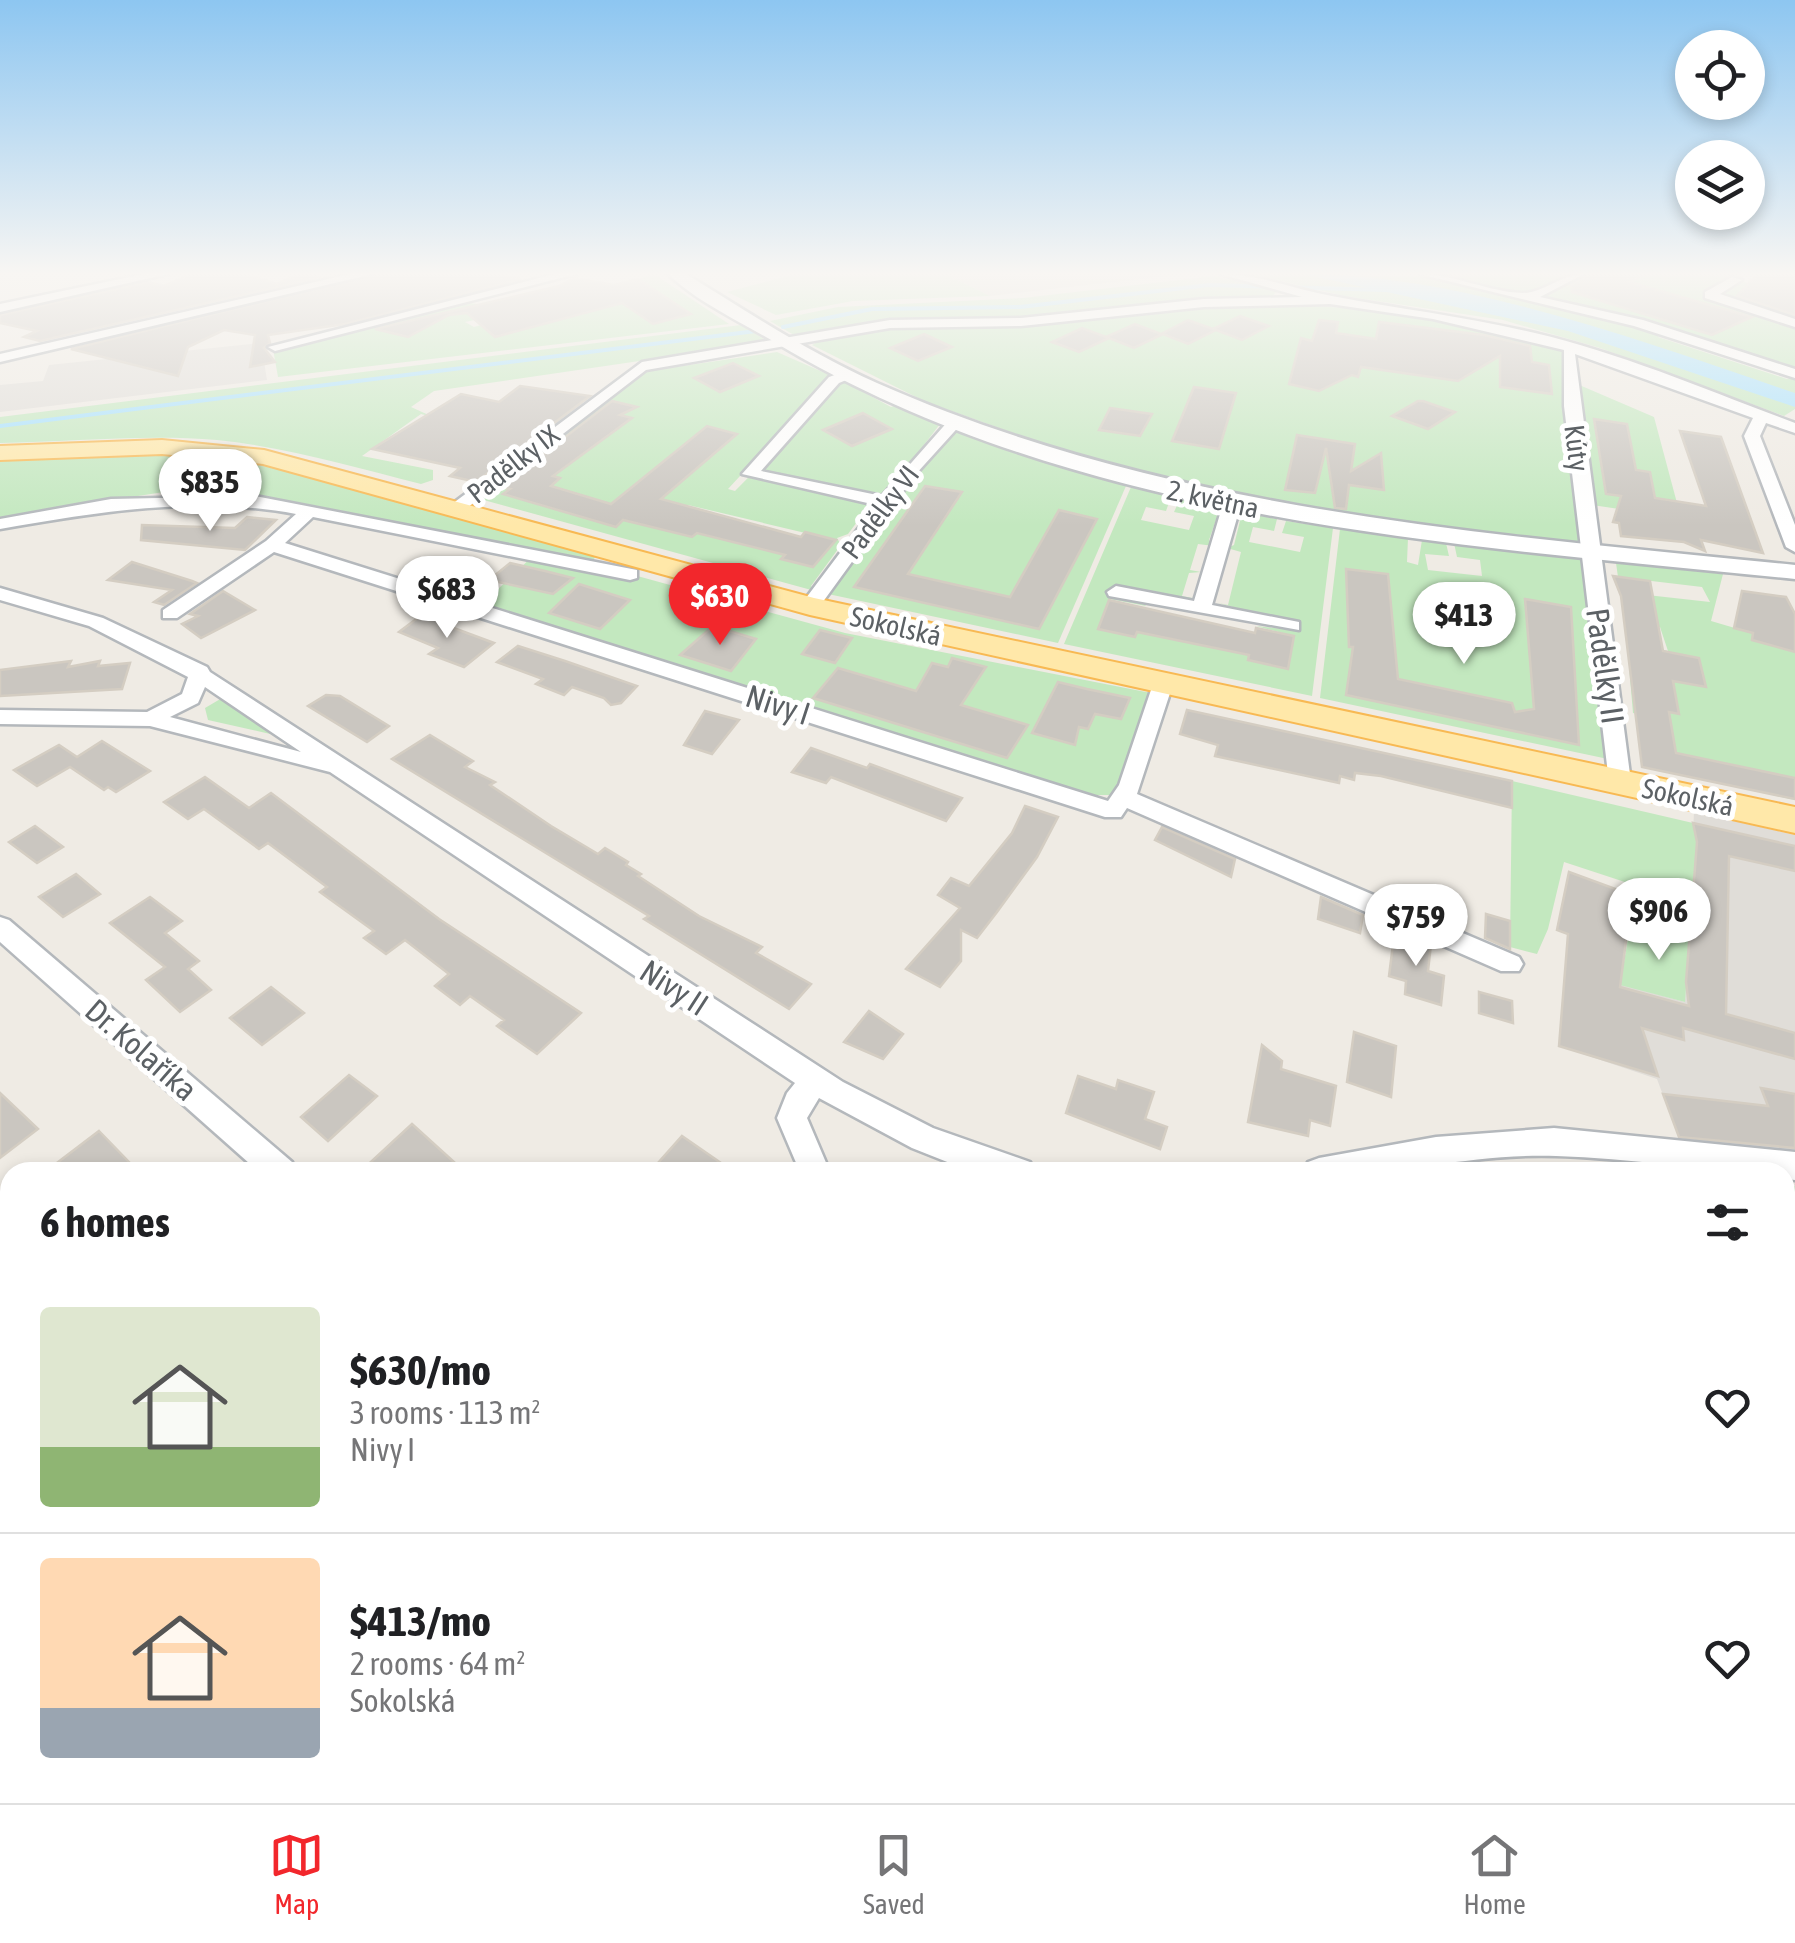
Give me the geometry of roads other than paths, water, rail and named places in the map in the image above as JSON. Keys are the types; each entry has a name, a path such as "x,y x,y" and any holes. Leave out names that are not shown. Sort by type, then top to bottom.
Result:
{"main road":[{"name":"Sokolská","path":"0,454 110,446 241,453 457,507 810,606 1795,820"}],"street":[{"name":"Padělky IX","path":"457,507 634,369 690,358"},
{"name":"2. května","path":"817,358 955,422 1079,466 1232,504 1403,532 1795,572"},
{"name":"Kúty","path":"1568,358 1590,550"},
{"path":"1600,358 1795,428"},
{"path":"1746,358 1795,374"},
{"path":"846,374 834,380 750,474 886,502"},
{"path":"1765,417 1756,423 1752,436 1795,547"},
{"name":"Padělky VI","path":"810,606 886,502 944,430 955,422"},
{"path":"0,524 156,500 255,501 630,574"},
{"path":"1202,608 1232,504"},
{"path":"170,614 272,545 310,511"},
{"name":"Nivy I","path":"272,545 1118,804 1510,964"},
{"name":"Padělky II","path":"1590,550 1620,782"},
{"path":"1116,592 1292,626"},
{"name":"Nivy II","path":"0,594 91,617 200,671 344,772 815,1082 891,1125 987,1162"},
{"path":"150,719 191,698 200,671"},
{"path":"1118,804 1130,787 1163,684"},
{"name":"Nivy II","path":"0,717 102,714 150,719 344,772"},
{"name":"Dr. Kolaříka","path":"0,927 270,1162"},
{"path":"811,1162 792,1118 797,1102 815,1082"},
{"path":"1375,1162 1436,1151 1554,1142 1755,1162"}],"water":[{"path":"1649,358 1692,358 1795,393 1795,407"}],"waterway":[{"path":"0,426 540,358"}]}
